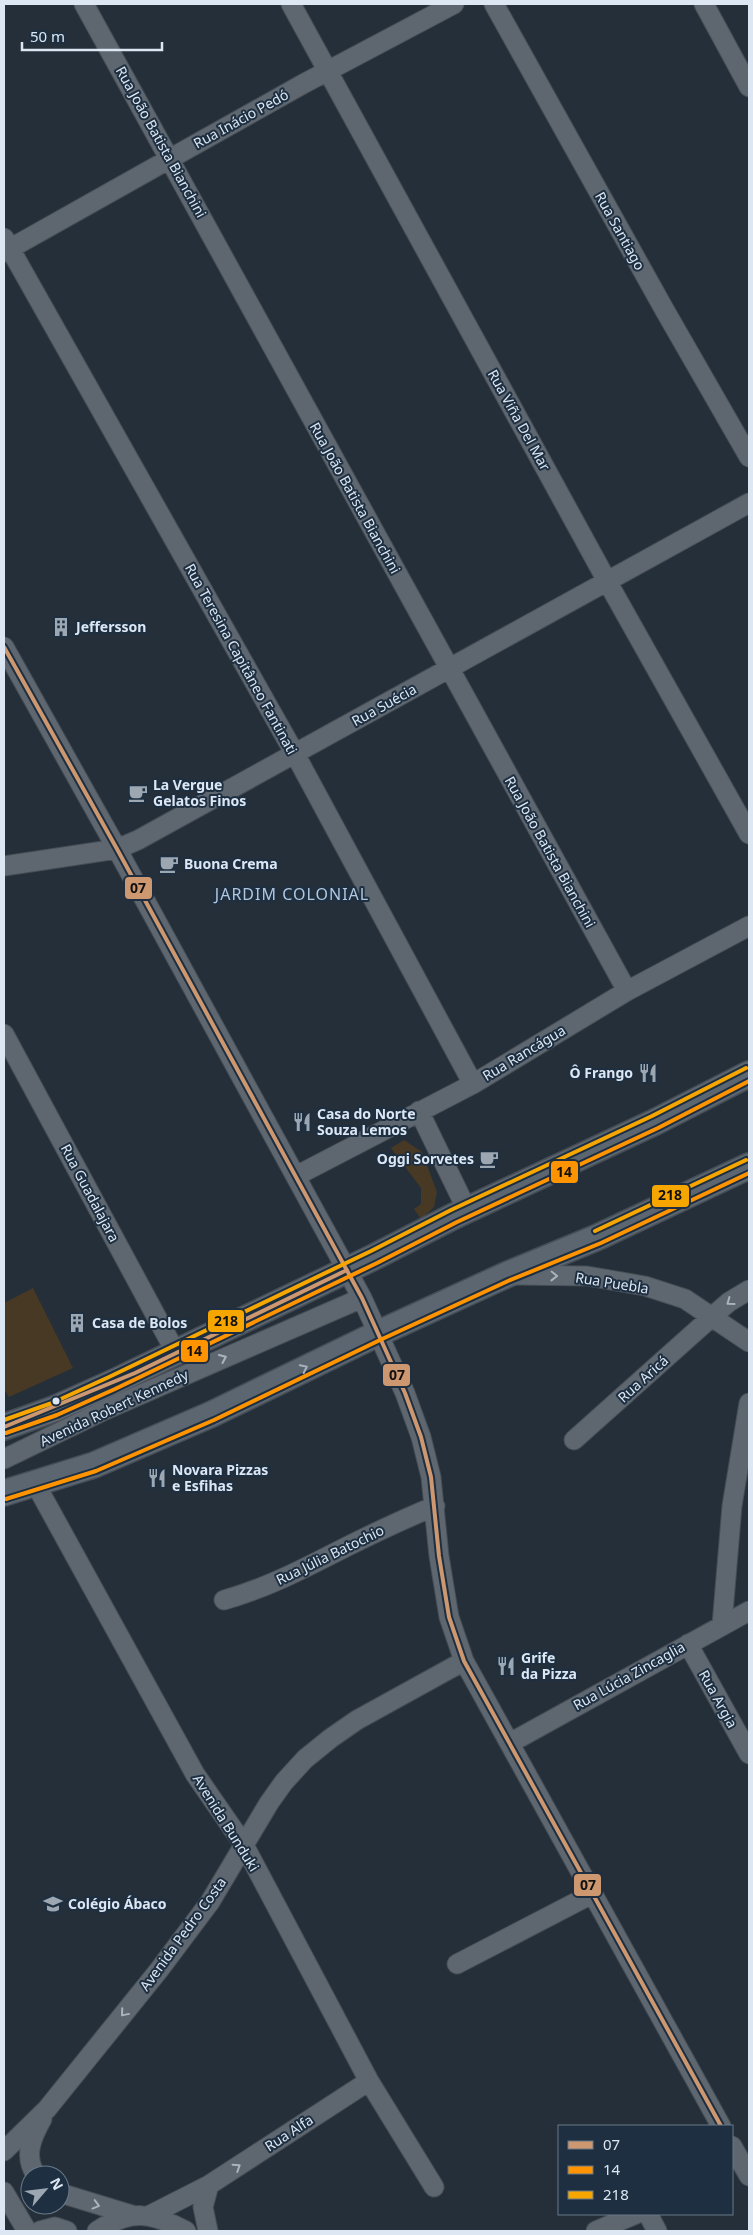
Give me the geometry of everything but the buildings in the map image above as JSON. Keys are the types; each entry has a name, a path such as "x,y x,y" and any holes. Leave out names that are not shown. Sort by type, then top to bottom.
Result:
{"main road":[{"name":"Avenida Robert Kennedy","path":"4,1427 54,1409 176,1353 467,1210 655,1122 749,1074"},
{"path":"4,1493 94,1464 212,1414 377,1334 506,1275 598,1236 749,1166"}],"street":[{"name":"Rua João Batista Bianchini","path":"84,4 627,991"},
{"name":"Rua Viña Del Mar","path":"291,4 607,581 749,834"},
{"name":"Rua Inácio Pedó","path":"6,246 454,4"},
{"name":"Rua Santiago","path":"494,4 664,310 749,456"},
{"path":"704,4 749,87"},
{"name":"Rua Teresina Capitâneo Fantinati","path":"6,246 294,754 472,1084"},
{"name":"Rua Suécia","path":"4,866 117,849 138,840 749,503"},
{"path":"4,647 117,849 362,1298 405,1393 421,1437 431,1477 439,1556 449,1617 464,1661 720,2125"},
{"name":"Rua Rancágua","path":"296,1176 472,1084 627,991 749,926"},
{"name":"Rua Guadalajara","path":"4,1034 176,1353"},
{"path":"419,1111 467,1210"},
{"name":"Rua Puebla","path":"506,1275 587,1276 645,1286 685,1299 712,1317"},
{"name":"Rua Aricá","path":"574,1440 729,1302 749,1290"},
{"name":"Avenida Robert Kennedy","path":"4,1459 105,1410 362,1298"},
{"path":"712,1317 749,1342"},
{"path":"722,1625 732,1506 749,1403"},
{"name":"Avenida Bunduki","path":"35,1483 194,1774 244,1845 369,2080 434,2187"},
{"name":"Rua Júlia Batochio","path":"224,1600 252,1592 286,1577 390,1525 435,1506"},
{"name":"Rua Lúcia Zincaglia","path":"510,1743 749,1611"},
{"name":"Rua Argia","path":"688,1644 749,1754"},
{"name":"Avenida Pedro Costa","path":"47,2109 159,1970 210,1902 269,1803 284,1782 305,1759 357,1720 464,1661"},
{"path":"457,1964 592,1894"},
{"name":"Rua Alfa","path":"97,2231 210,2185 369,2080"},
{"path":"4,2151 47,2109"},
{"path":"31,2165 29,2160 30,2146 47,2109"},
{"path":"733,2152 749,2176"},
{"path":"208,2231 203,2207 210,2185"},
{"path":"4,2192 27,2231"},
{"path":"70,2196 140,2215 186,2231"},
{"path":"596,2231 634,2215"},
{"path":"649,2215 658,2231"},
{"path":"40,2231 55,2226 67,2231"}],"shaded area":[{"path":"404,1140 422,1152 437,1192 434,1207 421,1219 414,1209 421,1204 421,1188 391,1148"},
{"path":"33,1288 73,1368 9,1397 4,1389 4,1303"}],"transit line":[{"name":"07","path":"4,647 117,849 362,1298 405,1393 421,1437 431,1477 439,1556 449,1617 464,1661 720,2125"},
{"name":"218","path":"4,1420 52,1403 109,1377 371,1251 451,1210 652,1116 746,1068"},
{"name":"14","path":"6,1433 57,1415 115,1389 377,1263 457,1222 658,1128 749,1081"},
{"name":"218","path":"595,1231 746,1160"},
{"name":"14","path":"6,1499 96,1471 214,1420 380,1340 508,1281 601,1243 749,1173"},
{"name":"07","path":"4,1427 135,1373 347,1270"}],"place":[{"name":"Jeffersson","path":"61,627"},
{"name":"La Vergue Gelatos Finos","path":"138,793"},
{"name":"Buona Crema","path":"169,864"},
{"name":"Ô Frango","path":"648,1073"},
{"name":"Casa do Norte Souza Lemos","path":"302,1122"},
{"name":"Oggi Sorvetes","path":"489,1159"},
{"name":"Casa de Bolos","path":"77,1323"},
{"name":"Novara Pizzas e Esfihas","path":"157,1478"},
{"name":"Grife da Pizza","path":"506,1666"},
{"name":"Colégio Ábaco","path":"53,1904"}],"district":[{"name":"JARDIM COLONIAL","path":"292,894"}]}
